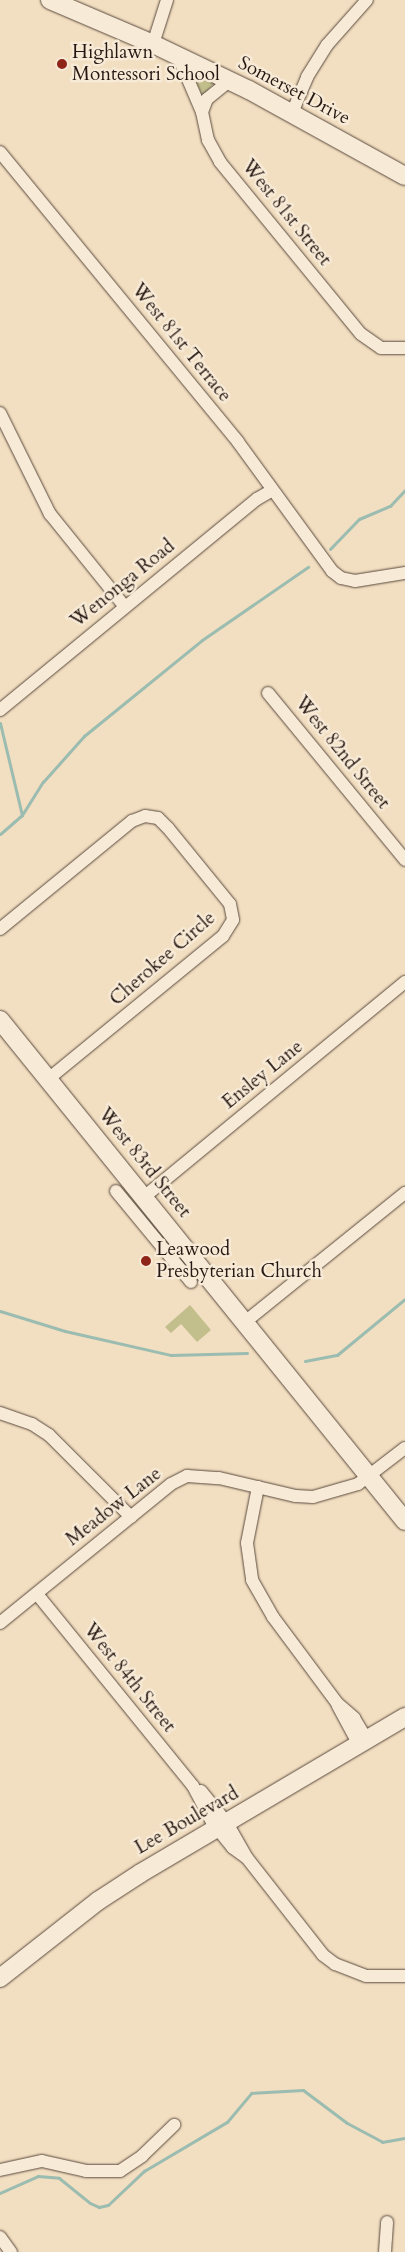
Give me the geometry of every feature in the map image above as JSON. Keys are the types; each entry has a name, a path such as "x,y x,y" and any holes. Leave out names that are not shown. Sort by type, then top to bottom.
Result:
{"street":[{"name":"Somerset Drive","path":"50,0 153,44 229,80 405,176"},
{"path":"153,44 167,0"},
{"path":"292,113 307,77 326,45 367,0"},
{"name":"West 81st Street","path":"178,56 202,112 208,140 220,162 357,330 381,348 405,348"},
{"path":"202,112 207,99 229,80"},
{"name":"West 81st Terrace","path":"0,152 238,442 271,491 325,563 341,578 355,581 405,573"},
{"path":"0,413 20,460 50,514 125,607"},
{"name":"Wenonga Road","path":"0,709 257,499 271,491"},
{"name":"West 82nd Street","path":"268,693 405,860"},
{"name":"Cherokee Circle","path":"0,929 132,820 145,816 158,818 168,828 230,904 234,920 230,930 48,1079"},
{"name":"Ensley Lane","path":"144,1197 405,982"},
{"name":"West 83rd Street","path":"2,1028 48,1079 405,1521"},
{"path":"116,1191 191,1282"},
{"path":"245,1322 405,1193"},
{"path":"0,1413 32,1424 49,1435 131,1517"},
{"name":"Meadow Lane","path":"0,1623 171,1484 187,1476 219,1478 313,1497 331,1494 358,1484 405,1448"},
{"path":"258,1487 247,1543 252,1580 272,1617 338,1703 363,1742"},
{"name":"West 84th Street","path":"37,1594 193,1786 247,1858 330,1960 366,1976 405,1976"},
{"name":"Lee Boulevard","path":"0,1978 98,1901 405,1717"},
{"path":"0,2170 42,2161 86,2172 120,2171 142,2156 174,2125"},
{"path":"385,2252 387,2222"},
{"path":"0,2237 11,2252"}],"shaded area":[{"path":"194,73 215,82 203,96 192,75"},
{"path":"190,1305 211,1330 197,1342 181,1324 171,1333 165,1327"}],"waterway":[{"path":"330,549 359,519 390,506 405,490"},
{"path":"22,815 43,782 84,736 202,640 308,567"},
{"path":"0,723 22,815 0,834"},
{"path":"305,1361 337,1355 405,1299"},
{"path":"0,1311 65,1331 171,1355 247,1353"},
{"path":"0,2193 38,2176 59,2178 90,2203 99,2207 108,2205 144,2171 227,2122 251,2093 303,2090 347,2123 382,2142 405,2138"}],"place":[{"name":"Highlawn Montessori School","path":"62,64"},
{"name":"Leawood Presbyterian Church","path":"146,1261"}]}
